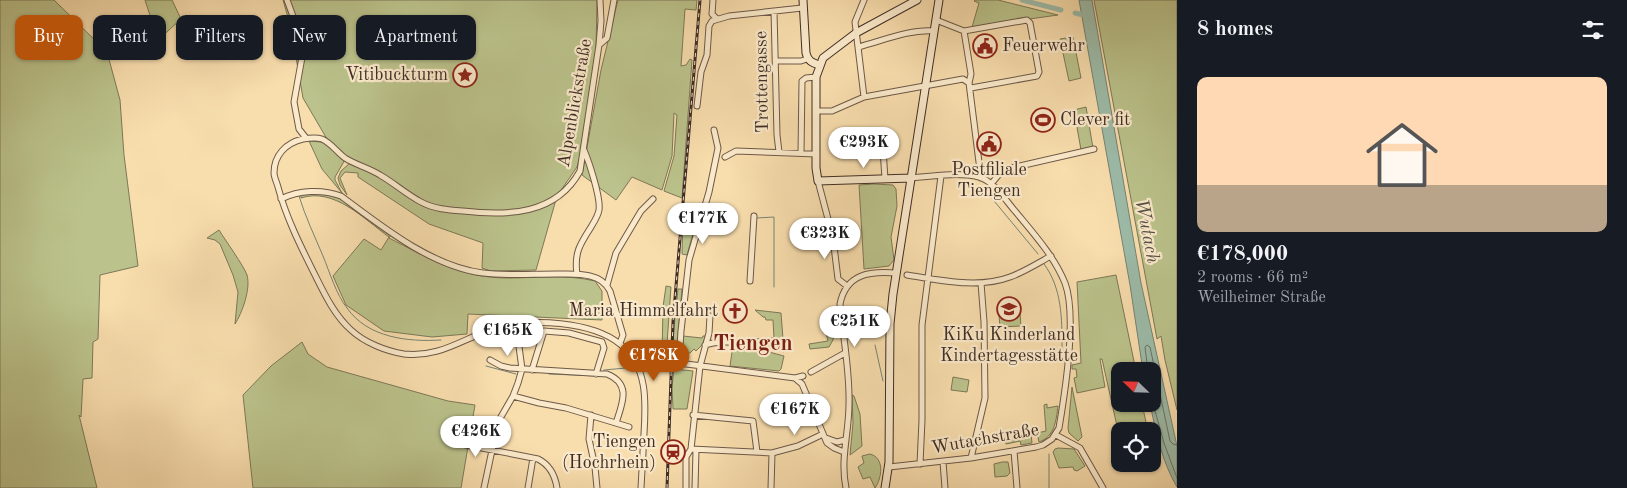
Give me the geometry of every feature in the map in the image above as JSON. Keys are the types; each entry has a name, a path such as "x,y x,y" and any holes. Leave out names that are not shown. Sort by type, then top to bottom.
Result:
{"main road":[{"path":"803,0 802,8 807,59 820,64"},
{"path":"911,178 818,181 816,176 816,77 823,58 856,33 917,0"},
{"path":"886,485 893,464 890,447 890,324 896,273 938,0"}],"street":[{"path":"287,0 304,46 294,102 299,129 306,138 292,142 282,150 278,155 274,174 281,199 298,241 338,316 352,332 368,341 394,352 424,355 449,349 497,328 516,324 560,323 578,326 593,330 620,343 635,361 644,382 642,488"},
{"name":"Alpenblickstraße","path":"306,138 319,138 327,142 350,161 380,174 422,203 437,208 489,214 514,213 536,208 557,197 572,185 580,171 599,45 600,0"},
{"path":"599,45 607,38 614,0"},
{"path":"713,0 712,14 717,19"},
{"path":"864,0 855,22 864,97"},
{"path":"697,106 701,72 707,55 712,21 729,16 802,8"},
{"name":"Trottengasse","path":"774,12 779,152"},
{"path":"816,111 832,111 864,97 963,79 970,85 1037,76 1039,72 1030,23 1027,20 964,31 936,20"},
{"path":"858,47 925,30 934,31"},
{"path":"964,31 971,74 970,85 981,178"},
{"path":"776,61 801,61 807,59"},
{"path":"801,153 802,81 806,78 816,77"},
{"path":"679,363 690,260 709,192 718,148 714,130"},
{"path":"882,134 885,179"},
{"path":"576,274 575,263 578,247 596,219 600,208 592,169 584,149"},
{"path":"991,184 1002,171 1094,149"},
{"path":"725,157 736,151 816,154"},
{"path":"911,178 961,175 981,178 991,184 1033,232 1051,256 1066,285 1070,323 1060,420 1056,435"},
{"path":"920,464 922,325 941,176"},
{"path":"818,181 832,238 838,278 847,286"},
{"path":"281,199 320,191 341,196 392,234 456,267 483,273 576,274 593,276 607,285"},
{"path":"620,343 623,335 607,285 616,253 641,211 653,199"},
{"path":"750,280 754,216"},
{"path":"907,275 981,283 1009,277 1051,256"},
{"path":"846,488 843,464 849,405 840,304 847,286 864,275 896,273"},
{"path":"971,458 985,398 984,322 981,283"},
{"path":"695,488 693,415 700,366 709,333 710,316"},
{"path":"484,488 498,422 513,396 522,369 516,324"},
{"path":"532,370 544,331 569,333 602,342 604,348 596,374"},
{"path":"705,345 716,342 734,342 757,346"},
{"path":"810,372 845,353"},
{"path":"490,360 501,366 522,369 607,374 614,377 620,383 624,396 616,424"},
{"path":"635,361 679,363 795,378 803,376"},
{"path":"638,368 658,362"},
{"path":"795,378 802,384 823,434 831,446 844,453"},
{"path":"513,396 566,408 629,427"},
{"path":"693,415 753,422 757,452"},
{"path":"591,416 589,439 597,488"},
{"path":"823,434 831,441 841,442 846,440"},
{"path":"686,488 686,457 693,450 772,453 798,446 823,434"},
{"name":"Wutachstraße","path":"893,464 943,462 1014,451 1043,445 1056,435 1080,448 1103,488"},
{"path":"466,445 533,458 545,463 551,470 557,488"},
{"path":"1014,451 1017,488"},
{"path":"771,488 772,453"},
{"path":"528,488 533,458"},
{"path":"943,462 945,488"}],"green space":[{"path":"0,0 54,0 69,15 15,15 15,60 83,60 83,28 93,38 93,60 109,60 120,100 124,155 138,266 100,275 98,339 93,342 92,378 83,379 81,417 79,415 97,488 0,488"},
{"path":"145,0 172,0 179,15 176,15 176,24 166,33 166,15 150,15"},
{"path":"283,0 597,0 596,50 581,153 577,167 557,196 536,270 491,271 482,268 483,243 429,224 358,177 358,173 345,172 340,178 347,195 340,185 338,178 341,171 350,163 346,158 335,177 342,193 322,169 309,141 321,142 327,139 303,98 296,60 346,60 346,15 287,15"},
{"path":"618,0 697,0 696,10 685,9 681,66 686,65 690,59 692,60 682,198 664,191 674,156 677,115 674,113 672,156 662,190 632,177 616,200 582,175 601,70"},
{"path":"975,0 998,0 1058,15 972,27 979,3"},
{"path":"1094,0 1177,0 1177,410 1161,336 1157,339"},
{"path":"1073,37 1081,78 1069,81 1060,39"},
{"path":"1086,107 1093,148 1081,150 1074,110"},
{"path":"859,185 893,185 896,189 897,206 891,237 894,260 889,266 864,269"},
{"path":"312,193 334,195 340,198 391,235 389,238 460,271 491,277 562,277 595,281 602,291 602,320 468,314 467,334 432,337 384,331 346,305 333,276 364,239 381,250 389,237 359,214 337,201 313,196 301,198 301,195"},
{"path":"683,218 696,223 687,255 682,254"},
{"path":"219,230 247,275 248,287 245,301 235,324 238,292 233,275 220,244 215,240 207,238"},
{"path":"1116,275 1134,362 1111,362 1111,399 1102,359 1100,359 1105,387 1077,393 1074,378 1077,377 1076,369 1072,369 1072,365 1081,363 1077,282"},
{"path":"666,286 671,287 666,358 662,354 663,307"},
{"path":"678,289 682,289 676,358 671,357"},
{"path":"755,310 781,313 784,352 757,344 754,339 774,338 773,320 766,320 765,317"},
{"path":"1020,313 1021,326 1000,327 999,315"},
{"path":"824,328 834,331 833,340 829,347 810,349 809,344 828,341 826,333 823,332"},
{"path":"683,336 702,338 706,336 702,345 696,351 694,349 690,353 681,356"},
{"path":"302,342 308,354 327,367 448,401 475,405 461,488 253,488 243,395 271,366"},
{"path":"733,345 784,356 781,369 779,371 730,366"},
{"path":"674,369 693,371 687,409 673,409 672,387"},
{"path":"953,377 969,380 967,392 951,390"},
{"path":"1072,387 1082,437 1078,441 1069,433 1068,428"},
{"path":"852,395 860,414 862,446 850,455 853,423"},
{"path":"1047,404 1047,408 1058,406 1054,427 1048,436 1039,442 1037,433 1046,431 1044,405"},
{"path":"1114,412 1144,412 1146,422 1116,422"},
{"path":"1031,434 1032,443 1021,445 1020,441 1006,444 1005,439"},
{"path":"1058,448 1074,449 1085,466 1077,471 1073,467 1059,468 1053,452"},
{"path":"870,454 878,460 881,469 875,488 870,477 863,479 858,467 864,463 862,456"},
{"path":"1008,462 1010,473 1007,476 995,477 994,464"}],"water":[{"path":"1079,0 1092,0 1141,283 1158,362 1142,362 1130,285"},
{"path":"1161,374 1177,446 1177,487 1161,450 1161,422 1154,422 1151,412 1161,412"}],"waterway":[{"path":"1022,0 1061,10"},
{"path":"1075,13 1087,16"},
{"path":"299,196 336,290 347,308 356,318 377,332 390,336 402,339 441,340"},
{"path":"990,196 1038,254"},
{"path":"757,218 774,217 774,287"},
{"path":"1044,264 1058,293 1062,347"},
{"path":"875,345 883,381"},
{"path":"486,366 516,374"},
{"path":"604,370 626,368"},
{"path":"549,374 597,376"},
{"path":"1049,454 1049,488"}],"railway":[{"path":"667,488 673,322 700,0"}],"place":[{"name":"Feuerwehr","path":"985,46"},
{"name":"Vitibuckturm","path":"465,75"},
{"name":"Clever fit","path":"1043,120"},
{"name":"Postfiliale Tiengen","path":"989,144"},
{"name":"KiKu Kinderland Kindertagesstätte","path":"1009,309"},
{"name":"Maria Himmelfahrt","path":"735,311"},
{"name":"Tiengen (Hochrhein)","path":"673,452"}],"district":[{"name":"Tiengen","path":"753,344"}],"water label":[{"name":"Wutach","path":"1146,231"}]}
